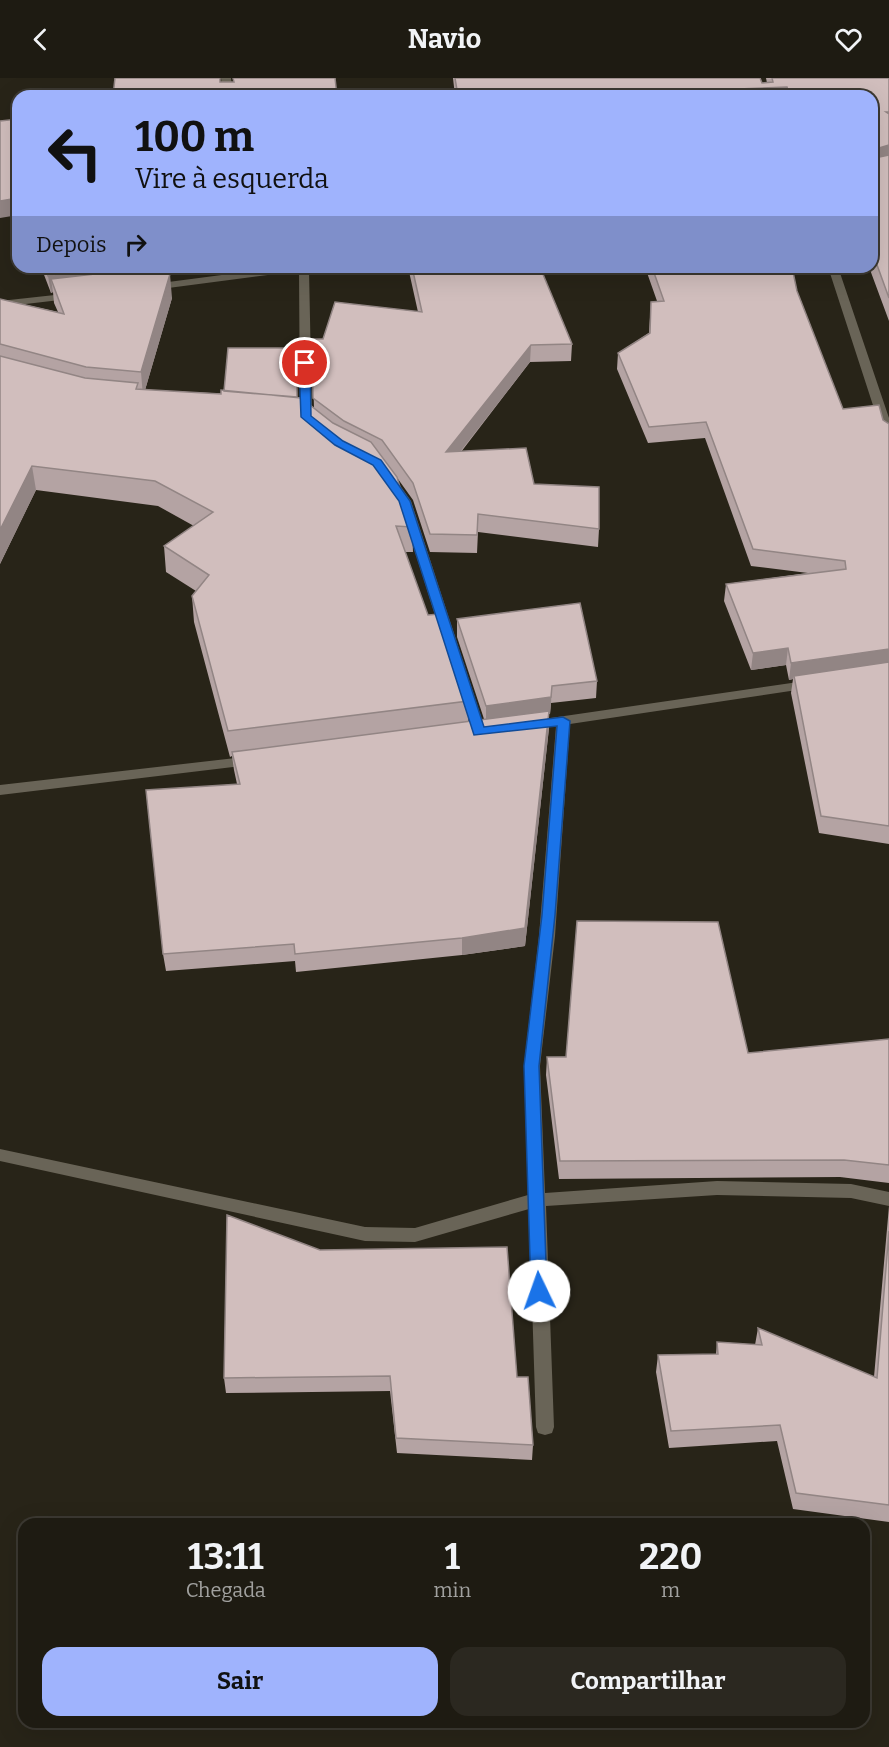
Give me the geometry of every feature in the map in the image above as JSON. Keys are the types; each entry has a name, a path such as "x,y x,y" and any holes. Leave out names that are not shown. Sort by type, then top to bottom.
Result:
{"street":[{"path":"138,289 260,273"},
{"path":"306,273 300,416 323,430"},
{"path":"835,273 889,436"},
{"path":"0,304 81,295"},
{"path":"384,472 405,501 478,732"},
{"path":"511,728 831,681"},
{"path":"545,1427 535,1200 532,1066 549,915 563,721"},
{"path":"0,790 268,759"},
{"path":"0,1155 365,1234 415,1235 535,1200 717,1188 851,1191 889,1199"}],"building":[{"path":"115,78 220,78 220,82 234,82 233,78 335,78 336,90 114,90"},
{"path":"455,78 760,78 762,83 773,82 772,78 889,78 889,112 886,112 889,114 889,145 878,148 878,90 788,90 787,87 710,90 457,90"},
{"path":"12,120 12,199 0,201 0,121"},
{"path":"889,155 889,298 878,268 878,157"},
{"path":"47,273 69,273 48,276"},
{"path":"104,273 170,274 141,372 86,367 0,344 0,299 64,314 51,279"},
{"path":"413,273 542,273 572,344 531,345 446,452 526,448 534,484 599,487 599,529 478,514 477,535 430,534 413,483 382,440 344,421 313,398 312,339 323,339 335,302 422,312"},
{"path":"654,273 793,273 797,291 843,409 879,405 883,420 889,424 889,649 791,663 788,648 753,653 726,584 846,569 845,561 753,549 706,422 649,427 618,353 650,333 651,302 664,301"},
{"path":"228,348 297,348 297,397 224,391"},
{"path":"0,356 85,378 138,383 136,389 221,394 221,390 301,398 333,423 371,442 397,477 412,527 396,526 428,615 440,614 468,701 228,731 192,596 209,575 164,546 213,512 155,481 32,466 0,530"},
{"path":"580,603 597,681 552,686 551,697 486,706 457,619"},
{"path":"889,662 889,826 821,816 794,676"},
{"path":"549,711 525,928 462,938 295,954 294,944 163,954 146,790 240,784 232,752"},
{"path":"577,921 718,922 748,1053 889,1039 889,1165 844,1160 560,1161 547,1057 566,1057"},
{"path":"227,1215 320,1250 507,1247 517,1377 528,1377 533,1445 396,1438 390,1376 224,1378"},
{"path":"889,1231 889,1505 796,1493 780,1425 671,1431 658,1355 718,1354 717,1342 762,1345 758,1328 877,1378"}],"route":[{"path":"305,363 306,417 339,443 377,462 405,501 479,732 563,721 549,915 532,1066 539,1291"}]}
